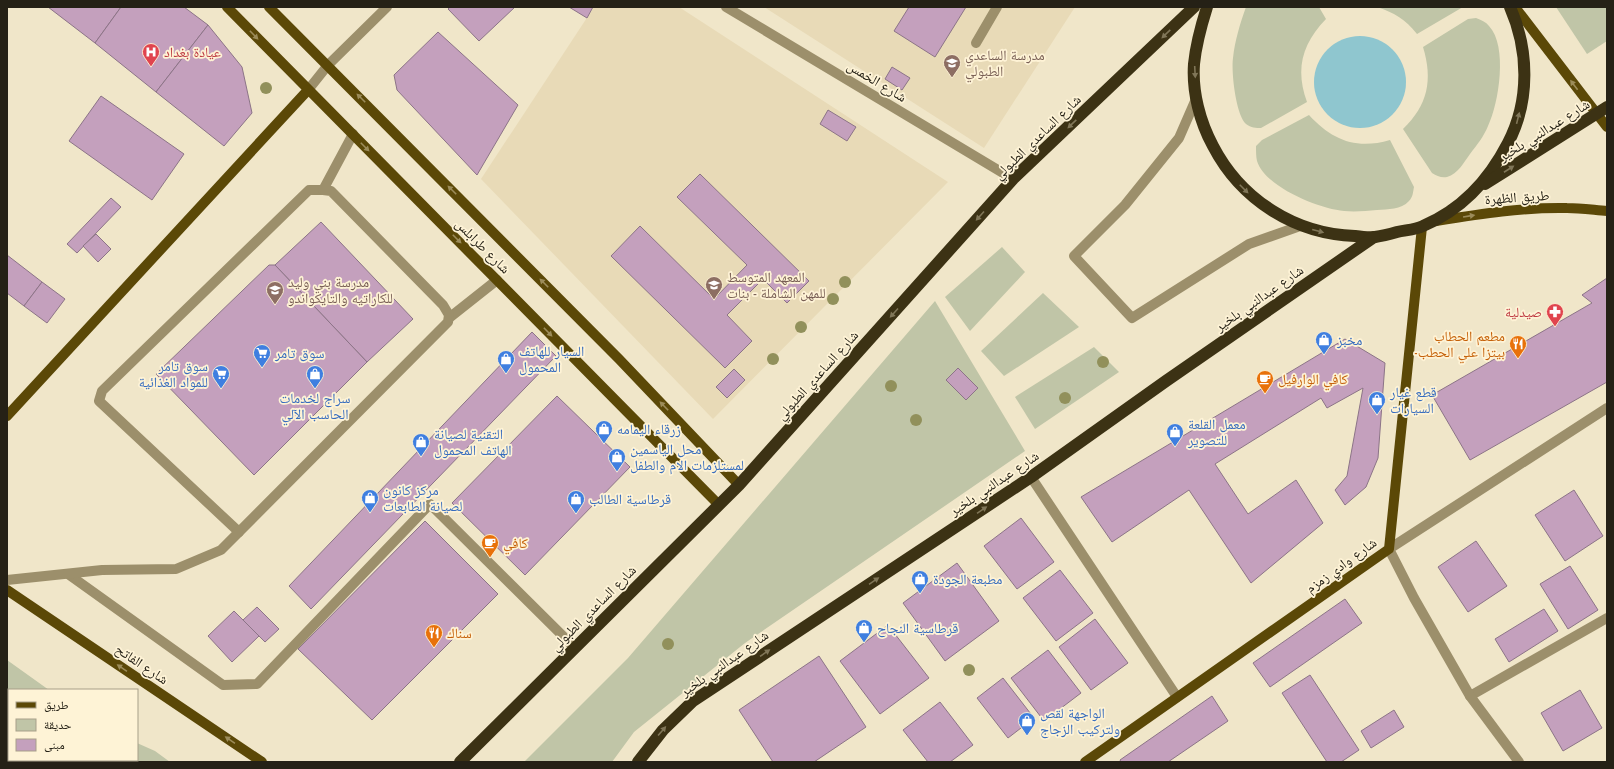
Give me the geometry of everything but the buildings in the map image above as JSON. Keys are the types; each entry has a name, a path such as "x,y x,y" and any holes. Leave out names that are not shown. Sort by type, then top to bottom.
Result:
{"highway":[{"name":"شارع الساعدي الطبولي","path":"460,762 739,485 1013,180 1194,7"},
{"path":"1207,7 1199,32 1194,66 1196,99 1206,132 1221,162 1243,189 1269,210 1300,226 1336,236 1374,237 1426,224 1455,208 1476,190 1498,162 1514,131 1523,96 1524,60 1518,25 1510,7"},
{"name":"شارع عبدالنبي بلخير","path":"1476,190 1607,107"},
{"name":"شارع عبدالنبي بلخير","path":"638,762 663,730 693,701 1031,477 1166,381 1374,237"}],"main road":[{"name":"شارع طرابلس","path":"227,7 719,505"},
{"name":"شارع طرابلس","path":"269,7 619,359 739,485"},
{"path":"1515,7 1607,127"},
{"path":"7,416 308,90"},
{"name":"طريق الظهرة","path":"1426,224 1476,215 1521,210 1567,208 1607,211"},
{"name":"شارع وادي زمزم","path":"1085,762 1389,549 1426,224"},
{"name":"شارع الفاتح","path":"7,590 262,762"}],"street":[{"path":"308,90 328,65 387,7"},
{"name":"شارع الخمس","path":"726,7 1013,180"},
{"path":"976,43 997,7"},
{"path":"1196,99 1179,138 1125,205 1074,256 1132,318 1248,244 1300,226"},
{"path":"323,190 353,134"},
{"path":"239,532 99,401 102,391 309,190 331,191 443,305 450,315 449,318"},
{"path":"7,580 102,570 176,569 221,550 448,322 449,318 497,280"},
{"path":"1519,762 1470,696 1414,598 1389,549 1607,408"},
{"path":"1031,477 1177,698"},
{"path":"68,574 223,685 257,684 430,504 575,648"},
{"path":"1470,696 1607,618"}],"shaded area":[{"name":"المعهد المتوسط للمهن الشاملة - بنات","path":"594,7 679,7 948,182 713,419 481,179"},
{"name":"مدرسة الساعدي الطبولي","path":"764,7 1075,7 984,148"}],"green space":[{"path":"1246,7 1319,7 1326,19 1311,38 1303,58 1301,68 1303,90 1307,102 1261,128 1250,126 1242,119 1237,103 1234,83 1234,51"},
{"path":"1377,7 1463,7 1417,34 1399,17"},
{"path":"1556,7 1607,7 1607,41 1587,54"},
{"path":"1476,18 1485,22 1495,35 1500,60 1498,90 1492,116 1478,144 1458,171 1447,177 1441,177 1432,173 1403,129 1418,111 1426,91 1428,70 1423,47 1468,19"},
{"path":"1309,115 1327,131 1345,141 1366,144 1390,140 1414,187 1413,194 1406,204 1394,208 1344,211 1321,206 1308,201 1281,188 1270,180 1262,171 1257,161 1256,146 1262,140"},
{"path":"1002,247 1025,272 970,331 945,297"},
{"path":"1043,293 1079,327 1004,376 981,351"},
{"path":"935,301 1025,451 745,643 634,732 612,762 524,762 628,658"},
{"path":"1094,347 1119,372 1035,429 1015,397"},
{"path":"7,660 48,689 8,689 8,694"},
{"path":"138,743 155,751 170,762 83,761 138,761"}],"water":[{"path":"1360,36 1377,40 1392,50 1402,65 1406,82 1402,99 1392,114 1377,124 1360,128 1343,124 1328,114 1318,99 1314,82 1318,65 1328,50 1343,40"}],"place":[{"name":"عيادة بغداد","path":"151,67"},
{"name":"مدرسة الساعدي الطبولي","path":"952,78"},
{"name":"المعهد المتوسط للمهن الشاملة - بنات","path":"714,300"},
{"name":"مدرسة بني وليد للكاراتيه والتايكواندو","path":"275,305"},
{"name":"صيدلية","path":"1555,327"},
{"name":"مخبز","path":"1324,355"},
{"name":"مطعم الحطاب -بيتزا علي الحطب","path":"1518,359"},
{"name":"سوق تامر","path":"262,368"},
{"name":"السيار للهاتف المحمول","path":"506,374"},
{"name":"سوق تامر للمواد الغذائية","path":"221,389"},
{"name":"سراج لخدمات الحاسب الآلي","path":"315,389"},
{"name":"كافي الوارفيل","path":"1265,394"},
{"name":"قطع غيار السيارات","path":"1377,415"},
{"name":"زرقاء اليمامه","path":"604,444"},
{"name":"معمل القلعة للتصوير","path":"1175,447"},
{"name":"التقنية لصيانة الهاتف المحمول","path":"421,457"},
{"name":"محل الياسمين لمستلزمات الام والطفل","path":"617,472"},
{"name":"مركز كانون لصيانة الطابعات","path":"370,513"},
{"name":"قرطاسية الطالب","path":"576,514"},
{"name":"كافي","path":"490,558"},
{"name":"مطبعة الجودة","path":"920,594"},
{"name":"قرطاسية النجاح","path":"864,643"},
{"name":"سناك","path":"434,648"},
{"name":"الواجهة لقص ولتركيب الزجاج","path":"1027,736"}]}
